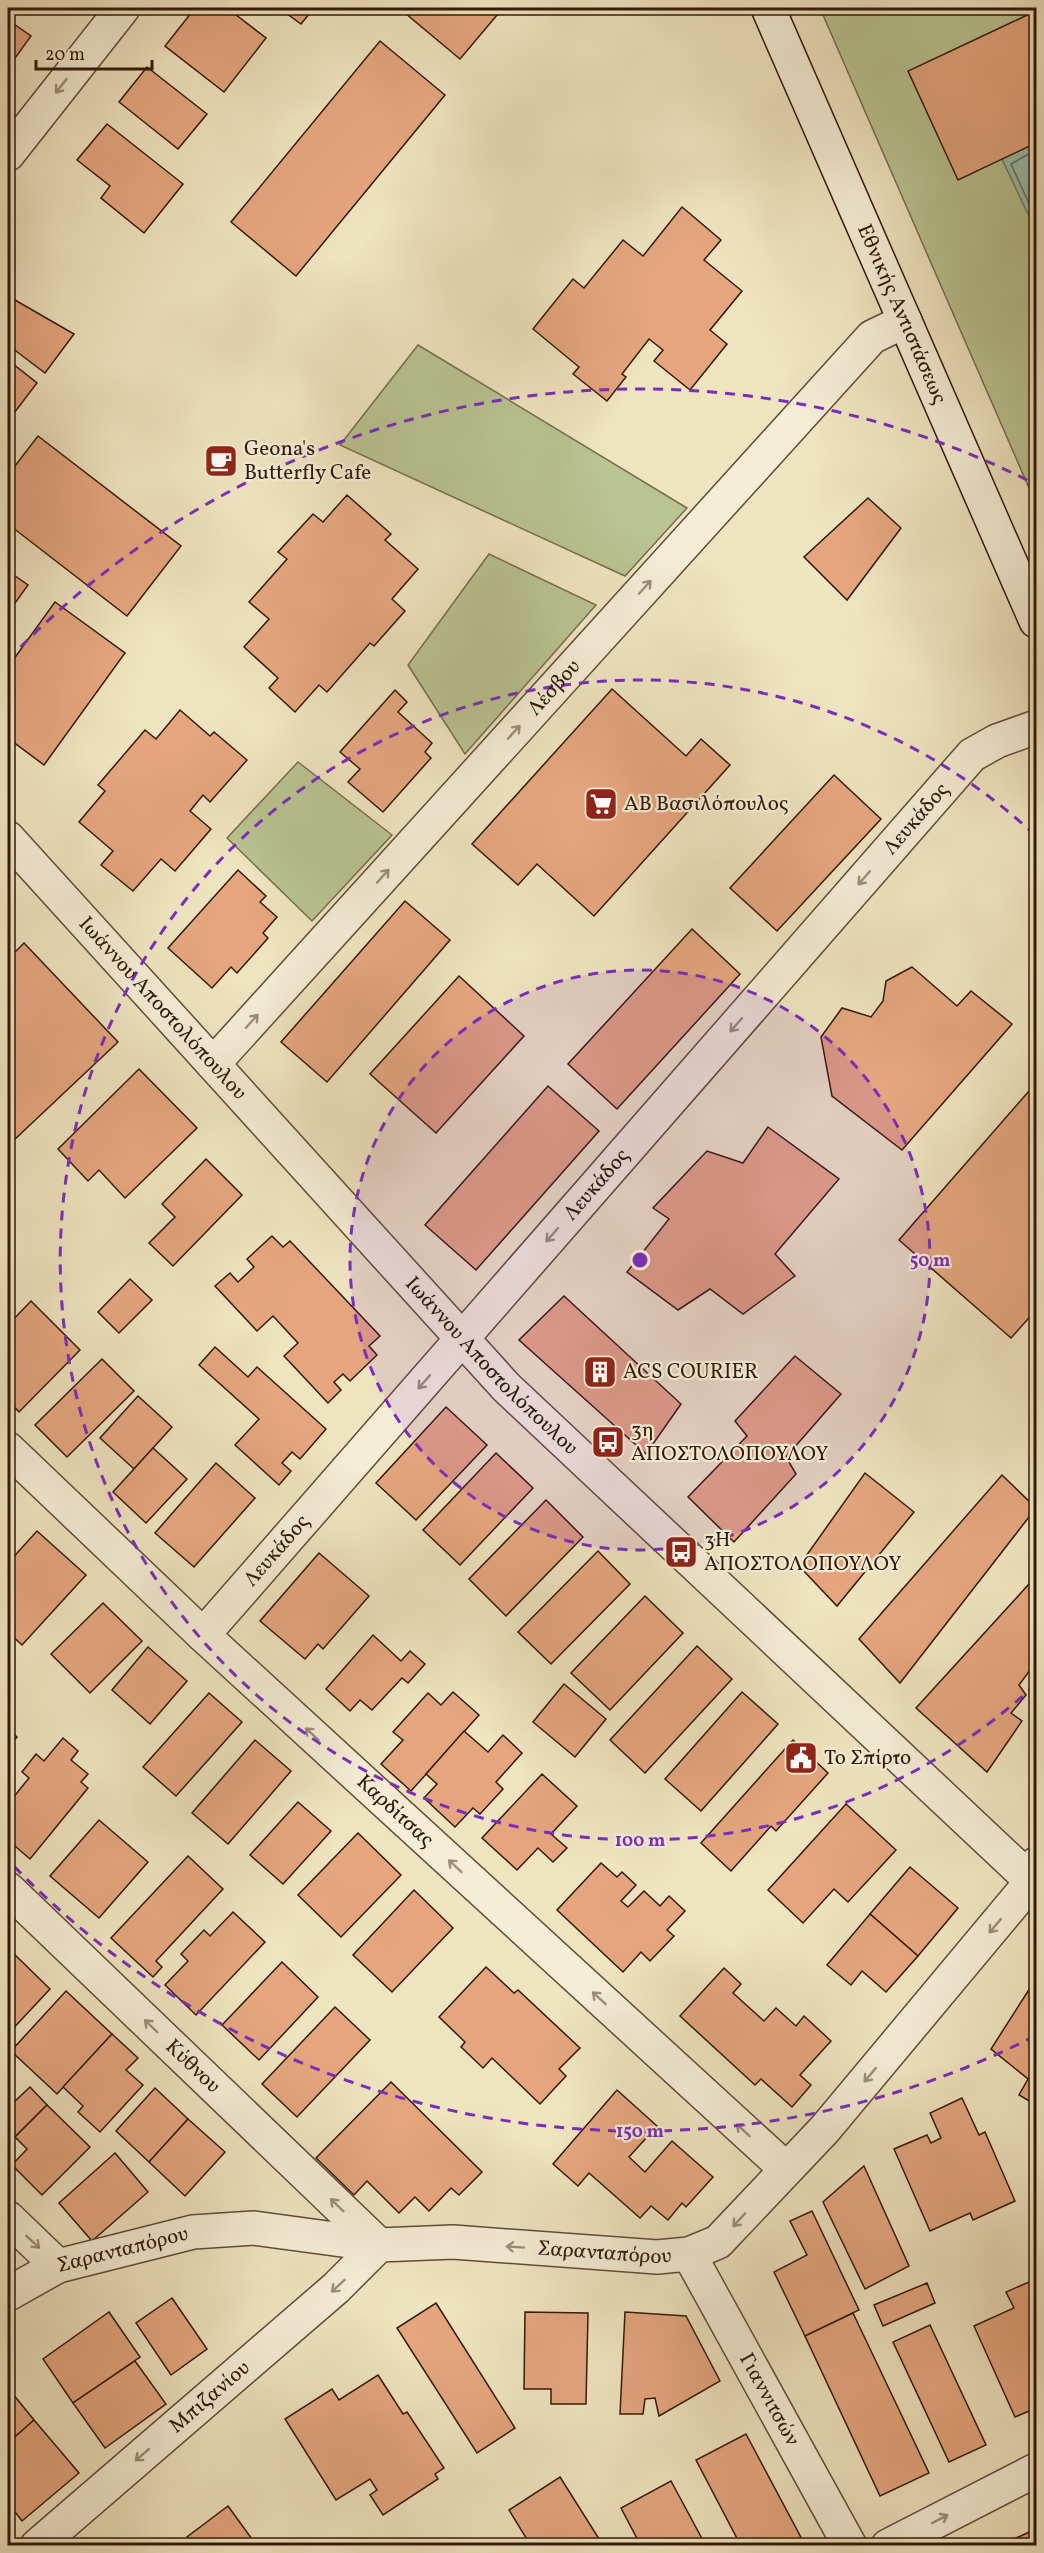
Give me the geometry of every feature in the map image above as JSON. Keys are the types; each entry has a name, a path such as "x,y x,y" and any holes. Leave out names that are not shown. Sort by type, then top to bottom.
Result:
{"street":[{"path":"8,154 123,8"},
{"name":"Εθνικής Αντιστάσεως","path":"768,8 905,321 1030,589 1036,621"},
{"name":"Λέσβου","path":"213,1064 872,337 905,321"},
{"name":"Λευκάδος","path":"203,1635 972,755 997,741 1031,714 1036,714"},
{"name":"Λευκάδος","path":"997,741 1036,727"},
{"name":"Ιωάννου Αποστολόπουλου","path":"8,838 506,1387 1035,1876"},
{"name":"Καρδίτσας","path":"8,1449 203,1635 786,2169"},
{"name":"Σαρανταπόρου","path":"8,2294 58,2266 193,2232 254,2228 379,2245 453,2242 657,2257 689,2254 718,2242 825,2129 1035,1876"},
{"name":"Κύθνου","path":"8,1889 379,2245"},
{"path":"8,2218 58,2266"},
{"name":"Μπιζανίου","path":"37,2546 336,2288 379,2245"},
{"name":"Γιαννιτσών","path":"689,2254 850,2546"},
{"path":"888,2546 1036,2470"}],"shaded area":[{"path":"820,8 1036,8 1036,504"},
{"path":"418,345 687,508 625,576 340,445"},
{"path":"489,554 596,605 465,754 408,665"},
{"path":"298,762 392,835 312,921 227,838"}],"water":[{"path":"1036,143 1036,228 1035,229 1002,159"}],"building":[{"path":"195,8 227,8 266,38 224,92 165,46"},
{"path":"279,8 314,8 301,24"},
{"path":"399,8 503,8 460,59"},
{"path":"1036,11 1036,143 958,180 908,71"},
{"path":"8,20 31,36 8,68"},
{"path":"380,41 445,95 296,276 231,222"},
{"path":"147,67 207,114 178,149 119,102"},
{"path":"107,124 183,184 144,233 101,198 110,186 77,160"},
{"path":"682,207 721,240 704,260 742,291 710,330 727,344 690,390 654,361 663,350 649,339 622,374 626,377 607,401 573,374 579,367 533,329 573,279 584,288 623,240 643,256"},
{"path":"8,296 74,334 45,373 8,345"},
{"path":"8,360 37,383 8,421"},
{"path":"38,436 181,546 127,616 8,524 8,475"},
{"path":"347,495 391,534 385,540 418,569 392,599 405,611 374,646 370,643 327,692 319,685 295,712 269,688 278,678 244,647 269,619 249,602 287,559 278,552 313,514 323,522"},
{"path":"868,498 901,528 847,600 804,557"},
{"path":"8,571 28,585 8,613"},
{"path":"55,602 125,653 44,765 8,738 8,667"},
{"name":"ΑΒ Βασιλόπουλος","path":"612,689 686,756 701,739 730,765 594,916 537,864 518,885 472,844"},
{"path":"395,690 407,702 398,712 432,743 425,752 431,758 383,812 348,782 360,769 340,752"},
{"path":"180,710 210,736 214,732 247,760 210,802 203,795 190,811 211,829 175,871 161,859 133,891 101,865 113,851 79,822 105,791 98,785 145,730 156,739"},
{"path":"834,775 881,819 777,931 730,888"},
{"path":"238,870 266,896 260,902 277,917 263,933 268,938 237,973 231,967 212,988 168,948"},
{"path":"405,901 450,940 327,1082 281,1042"},
{"path":"692,929 740,974 617,1109 568,1064"},
{"path":"24,943 118,1042 13,1141 8,1136 8,959"},
{"path":"912,967 957,1006 971,991 1012,1024 902,1150 832,1096 821,1037 842,1008 871,1017 883,1001 886,981"},
{"path":"459,976 524,1036 436,1133 370,1074"},
{"path":"139,1069 197,1128 125,1198 99,1170 88,1181 58,1149"},
{"path":"1036,1083 1036,1310 1011,1338 899,1240"},
{"path":"548,1086 599,1131 476,1270 425,1225"},
{"path":"768,1127 839,1179 775,1254 795,1276 743,1314 710,1289 678,1310 627,1272 669,1219 653,1208 707,1151 743,1163"},
{"path":"206,1159 242,1195 173,1266 149,1243 175,1217 162,1204"},
{"path":"272,1236 283,1247 290,1241 380,1336 369,1346 377,1355 350,1381 343,1374 334,1382 341,1390 328,1403 284,1356 298,1343 273,1316 257,1331 215,1286 230,1273 238,1282 254,1267 247,1259"},
{"path":"130,1279 152,1300 119,1333 98,1312"},
{"name":"ACS COURIER","path":"564,1296 681,1404 646,1454 519,1340"},
{"path":"31,1301 80,1350 19,1412 8,1400 10,1386 8,1383 8,1325"},
{"path":"215,1347 248,1377 257,1367 326,1429 300,1459 292,1452 282,1463 291,1471 279,1485 235,1445 259,1419 199,1365"},
{"path":"795,1356 841,1394 786,1457 796,1474 734,1542 688,1497 747,1436 735,1421"},
{"path":"102,1359 134,1391 67,1457 35,1425"},
{"path":"138,1396 172,1427 134,1469 100,1438"},
{"path":"446,1407 487,1445 416,1520 376,1483"},
{"path":"153,1448 187,1479 146,1523 113,1492"},
{"path":"496,1453 533,1488 460,1565 423,1530"},
{"path":"216,1463 255,1498 194,1567 155,1533"},
{"path":"865,1473 914,1512 837,1606 799,1566"},
{"path":"1002,1475 1036,1508 900,1683 859,1639"},
{"path":"546,1500 583,1537 506,1616 469,1579"},
{"path":"37,1531 86,1575 22,1645 8,1632 8,1563"},
{"path":"598,1551 630,1584 551,1664 518,1632"},
{"path":"319,1553 369,1596 323,1649 318,1644 305,1659 260,1621"},
{"path":"1029,1584 1036,1592 1036,1662 1019,1685 1026,1695 1011,1713 1022,1721 987,1772 916,1708"},
{"path":"645,1596 683,1633 610,1710 571,1673"},
{"path":"103,1603 142,1641 90,1693 51,1654"},
{"path":"373,1635 401,1661 410,1651 425,1664 408,1683 402,1678 372,1710 360,1700 350,1711 326,1689"},
{"path":"697,1646 732,1679 645,1773 610,1740"},
{"path":"148,1647 187,1681 150,1724 112,1690"},
{"path":"564,1684 606,1719 575,1757 533,1722"},
{"path":"453,1692 479,1715 411,1791 381,1764 403,1740 393,1732 428,1693 441,1705"},
{"path":"742,1692 778,1724 701,1811 665,1779"},
{"path":"209,1693 242,1722 176,1796 143,1767"},
{"path":"8,1728 17,1737 8,1748"},
{"path":"464,1731 488,1752 503,1735 522,1753 496,1782 503,1789 480,1814 473,1808 455,1827 424,1798 437,1784 426,1774"},
{"path":"63,1738 78,1751 71,1760 88,1774 81,1782 88,1788 30,1859 8,1840 8,1804 29,1778 22,1772 36,1754 44,1761"},
{"path":"255,1740 291,1771 228,1844 192,1813"},
{"path":"793,1740 828,1773 776,1831 771,1826 731,1871 701,1843"},
{"path":"542,1774 577,1806 551,1834 567,1848 553,1862 538,1848 517,1870 482,1838"},
{"path":"298,1802 331,1831 283,1884 250,1855"},
{"path":"846,1804 896,1850 848,1902 834,1889 803,1923 768,1890"},
{"path":"99,1820 148,1862 99,1918 50,1876"},
{"path":"358,1833 401,1875 341,1937 298,1895"},
{"path":"188,1856 223,1889 156,1961 162,1967 153,1977 111,1938"},
{"path":"601,1863 617,1877 622,1872 636,1885 621,1901 628,1907 644,1891 660,1906 669,1896 685,1911 667,1930 674,1936 650,1961 641,1952 623,1972 557,1910"},
{"path":"910,1867 958,1908 918,1956 870,1914"},
{"path":"414,1890 453,1928 392,1992 353,1955"},
{"path":"233,1912 265,1942 196,2015 165,1985 188,1961 181,1954 204,1930 210,1936"},
{"path":"870,1914 918,1956 886,1992 862,1971 851,1985 827,1965"},
{"path":"11,1951 50,1989 8,2034 8,1955"},
{"path":"282,1962 318,1997 259,2060 222,2025"},
{"path":"486,1967 514,1993 518,1990 580,2048 559,2069 566,2076 540,2104 492,2058 483,2068 461,2047 465,2042 439,2017"},
{"path":"724,1968 741,1984 733,1993 764,2021 776,2008 796,2026 804,2016 831,2041 800,2075 811,2085 792,2107 761,2079 755,2085 680,2016"},
{"path":"1032,1985 1036,1989 1036,2105 1019,2095 1028,2079 991,2049"},
{"path":"66,1991 112,2034 57,2094 11,2051"},
{"path":"335,2007 370,2040 297,2117 262,2084"},
{"path":"112,2034 138,2058 126,2070 143,2085 100,2132 78,2112 83,2106 63,2087"},
{"path":"391,2082 482,2172 459,2195 451,2188 429,2211 415,2197 399,2213 367,2181 354,2195 316,2158"},
{"path":"30,2087 47,2105 15,2137 8,2130 8,2097 13,2103"},
{"path":"155,2088 188,2119 149,2162 116,2131"},
{"path":"617,2090 657,2126 629,2157 645,2172 672,2141 713,2177 686,2207 682,2203 668,2220 651,2206 640,2218 589,2173 578,2186 553,2164"},
{"path":"962,2098 979,2135 985,2132 1015,2201 973,2220 970,2213 930,2231 894,2149 927,2135 931,2143 941,2138 930,2113"},
{"path":"47,2105 90,2147 42,2195 12,2165 27,2149 15,2137"},
{"path":"188,2119 225,2152 185,2196 149,2162"},
{"path":"115,2153 148,2192 92,2241 59,2203"},
{"path":"864,2166 909,2266 865,2289 823,2202"},
{"path":"812,2211 859,2310 805,2336 774,2272 807,2255 790,2221"},
{"path":"1036,2279 1036,2408 1015,2417 974,2326 1014,2308 1006,2292"},
{"path":"927,2283 935,2303 883,2326 874,2305"},
{"path":"172,2298 207,2349 171,2375 136,2323"},
{"path":"436,2303 515,2428 477,2453 397,2328"},
{"path":"109,2312 140,2357 73,2403 43,2359"},
{"path":"525,2312 588,2313 586,2404 551,2404 551,2389 524,2389"},
{"path":"625,2312 686,2316 720,2381 659,2416 655,2398 645,2399 643,2414 620,2414"},
{"path":"853,2313 929,2473 880,2496 805,2336"},
{"path":"930,2325 986,2445 949,2462 893,2342"},
{"path":"135,2361 166,2404 105,2448 73,2403"},
{"path":"378,2375 403,2414 407,2412 444,2468 435,2474 438,2479 383,2515 370,2495 377,2490 370,2479 336,2500 285,2419 332,2389 339,2400"},
{"path":"8,2388 34,2420 8,2443"},
{"path":"34,2420 79,2473 22,2521 8,2503 8,2443"},
{"path":"746,2434 804,2543 799,2546 741,2546 696,2460"},
{"path":"560,2477 601,2542 596,2546 531,2546 509,2510"},
{"path":"671,2481 706,2546 641,2546 621,2508"},
{"path":"228,2506 257,2546 193,2546 187,2537"},
{"path":"1036,2529 1036,2546 1016,2546 1014,2539"}],"place":[{"name":"Geona's Butterfly Cafe","path":"221,461"},
{"name":"ΑΒ Βασιλόπουλος","path":"601,804"},
{"name":"ACS COURIER","path":"600,1372"},
{"name":"3η ΑΠΟΣΤΟΛΟΠΟΥΛΟΥ","path":"608,1442"},
{"name":"3Η ΑΠΟΣΤΟΛΟΠΟΥΛΟΥ","path":"681,1552"},
{"name":"Το Σπίρτο","path":"801,1758"}]}
